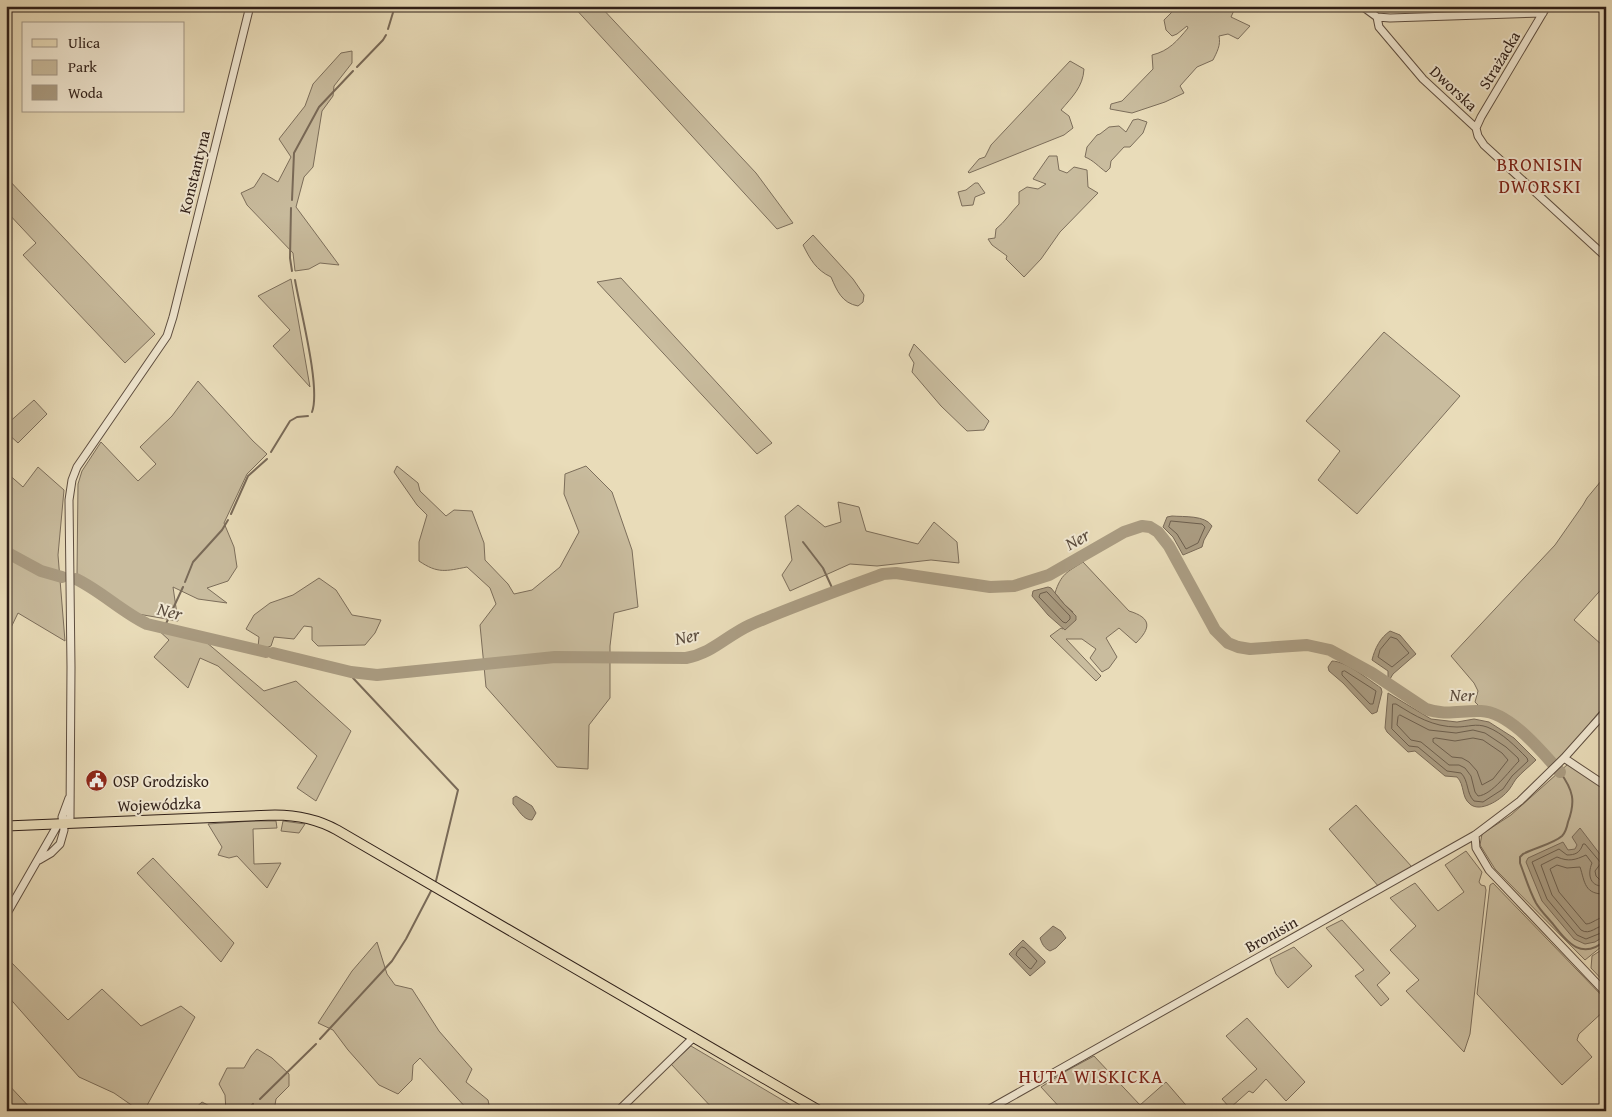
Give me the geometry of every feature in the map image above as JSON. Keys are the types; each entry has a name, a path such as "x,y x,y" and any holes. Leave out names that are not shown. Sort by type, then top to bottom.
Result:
{"main road":[{"name":"Wojewódzka","path":"6,826 275,815 298,815 313,819 338,830 820,1111"}],"street":[{"name":"Konstantyna","path":"63,823 70,818 71,808 69,798 71,676 70,490 78,466 163,343 174,317 217,134 250,6"},
{"path":"1362,6 1377,17 1390,18 1543,13"},
{"name":"Strażacka","path":"1476,128 1547,6"},
{"path":"1600,6 1606,12"},
{"name":"Dworska","path":"1377,17 1379,27 1423,79 1476,128 1478,136 1499,160 1606,257"},
{"name":"Bronisin","path":"986,1111 1475,835 1520,800 1564,758 1606,711"},
{"path":"1564,758 1606,786"},
{"path":"6,915 57,826 63,823 63,837 60,844 51,854 38,862"},
{"path":"1475,835 1476,848 1489,870 1606,993"},
{"path":"618,1111 694,1037"}],"green space":[{"path":"573,6 600,6 756,173 793,223 777,229"},
{"path":"1178,6 1236,6 1231,17 1250,26 1238,39 1228,34 1219,36 1219,45 1213,60 1197,67 1180,86 1184,93 1165,102 1132,113 1110,109 1111,104 1122,101 1153,69 1152,55 1168,48 1188,28 1187,26 1172,36 1166,30 1164,20"},
{"path":"352,51 352,63 334,86 333,96 322,111 313,167 304,177 296,207 339,265 320,263 309,269 295,271 293,253 247,205 241,193 254,187 263,173 278,182 291,157 279,139 305,106 313,84 341,53"},
{"path":"1070,61 1084,69 1082,81 1073,96 1061,110 1069,116 1073,128 1064,135 969,173 979,159 985,157 991,145"},
{"path":"1138,119 1147,122 1143,133 1130,147 1124,147 1111,161 1110,168 1106,172 1085,157 1087,147 1097,135 1109,127 1119,126 1126,132 1133,120"},
{"path":"1049,156 1057,156 1059,170 1067,173 1074,167 1087,170 1088,187 1098,193 1060,232 1041,259 1024,277 1006,259 1007,256 992,245 988,239 995,238 996,229 1019,204 1019,192 1027,187 1038,189 1046,184 1033,179"},
{"path":"6,177 155,334 125,363 23,255 36,243 6,211"},
{"path":"975,183 978,183 985,193 975,197 973,205 962,206 958,192 966,190"},
{"path":"813,235 853,279 864,295 863,302 858,306 844,299 838,292 831,277 821,271 811,259 803,245"},
{"path":"621,278 772,443 757,454 597,282"},
{"path":"291,279 310,387 273,346 290,330 258,296"},
{"path":"1384,332 1460,396 1357,514 1318,480 1340,451 1306,421"},
{"path":"914,344 989,421 984,430 967,431 941,406 912,372 914,363 909,355"},
{"path":"198,381 267,454 247,474 224,523 234,547 237,567 228,581 207,588 227,603 198,599 173,587 178,621 138,614 77,575 78,484 82,471 101,442 138,481 156,464 140,447 172,416"},
{"path":"34,400 47,414 18,443 6,432 6,425"},
{"path":"397,466 418,483 420,491 446,516 454,510 472,511 484,543 485,560 508,584 514,594 532,590 560,567 579,532 564,494 565,474 586,466 612,492 632,550 638,607 614,613 610,646 610,698 589,725 588,769 557,767 486,687 480,625 496,604 490,588 467,567 453,570 437,570 419,561 419,542 427,515 417,505 394,472"},
{"path":"38,467 64,490 58,555 65,641 18,613 6,638 6,472 23,487"},
{"path":"1606,475 1606,584 1574,620 1602,645 1606,641 1606,704 1574,742 1554,762 1522,727 1479,706 1475,702 1478,691 1474,683 1451,656 1555,545 1587,498"},
{"path":"838,502 859,507 866,531 918,544 934,522 957,542 959,563 931,560 877,566 850,564 790,591 782,575 792,560 785,516 798,505 825,527 841,522"},
{"path":"1083,562 1129,611 1142,617 1147,624 1144,633 1136,643 1119,628 1106,638 1117,657 1109,668 1102,672 1090,658 1096,649 1082,639 1066,639 1101,676 1096,681 1050,636 1061,628 1063,629 1073,612 1055,593 1057,587 1065,574"},
{"path":"319,578 336,590 352,615 381,620 375,633 365,645 318,646 312,640 312,627 304,626 294,639 274,637 271,646 263,649 258,647 259,637 246,629 254,615 270,603 293,595"},
{"path":"156,628 206,642 264,691 296,681 351,731 316,801 297,788 317,756 218,666 200,658 188,688 154,657 169,640"},
{"path":"1568,764 1606,787 1606,943 1585,960 1495,869 1480,845 1482,834 1511,815"},
{"path":"1356,805 1412,867 1379,887 1329,829"},
{"path":"276,821 277,828 253,829 254,864 281,863 267,888 237,856 229,858 218,855 222,847 208,824"},
{"path":"283,821 305,824 299,833 281,831"},
{"path":"1466,851 1482,872 1479,882 1485,886 1486,890 1470,1034 1464,1052 1406,991 1419,980 1390,950 1416,926 1390,898 1415,883 1438,911 1464,892 1445,865"},
{"path":"153,858 234,943 221,962 137,873"},
{"path":"1493,883 1606,1000 1606,1009 1579,1034 1577,1040 1592,1057 1562,1085 1477,994 1490,885"},
{"path":"1342,920 1390,973 1377,985 1389,999 1381,1006 1355,976 1364,970 1326,928"},
{"path":"377,942 387,974 395,985 412,989 439,1031 472,1069 466,1082 488,1100 489,1111 469,1111 420,1058 413,1065 412,1080 398,1094 379,1085 333,1030 318,1023 352,971"},
{"path":"1294,947 1312,966 1288,988 1276,974 1270,959"},
{"path":"1606,947 1606,984 1591,968 1592,956"},
{"path":"6,957 68,1020 102,989 141,1026 181,1006 195,1017 144,1111 140,1111 114,1093 79,1077 6,994"},
{"path":"1247,1018 1305,1082 1286,1101 1266,1079 1253,1093 1249,1091 1230,1108 1222,1099 1257,1069 1226,1036"},
{"path":"691,1046 801,1111 715,1111 671,1064"},
{"path":"257,1049 272,1058 289,1074 289,1086 276,1099 274,1111 226,1111 225,1095 219,1084 227,1068 244,1068"},
{"path":"1094,1056 1140,1105 1166,1082 1191,1111 1174,1111 1172,1109 1166,1111 1163,1107 1159,1111 1063,1111 1041,1087"},
{"path":"6,1082 33,1111 6,1111"},
{"path":"202,1102 219,1111 192,1111"}],"water":[{"path":"1167,517 1194,517 1209,522 1212,526 1202,547 1183,555 1173,537 1163,527"},
{"path":"1048,587 1076,616 1076,620 1065,630 1048,615 1032,596 1033,591"},
{"path":"1390,631 1400,635 1416,654 1393,674 1390,679 1388,678 1388,671 1372,660 1378,644"},
{"path":"1332,661 1350,667 1381,688 1382,692 1377,712 1372,714 1329,671 1328,667"},
{"path":"1388,693 1431,719 1457,722 1474,719 1489,722 1514,738 1536,760 1518,776 1500,799 1484,806 1474,806 1465,798 1457,777 1445,776 1415,751 1408,752 1387,732 1385,728"},
{"path":"516,796 532,806 536,813 532,820 524,817 513,804 513,798"},
{"path":"1580,828 1606,862 1606,867 1600,873 1602,876 1606,873 1606,935 1595,942 1585,944 1574,939 1542,901 1526,862 1528,858 1563,842 1568,850 1575,849 1577,845 1572,837"},
{"path":"1053,926 1061,931 1066,938 1050,951 1046,949 1040,938"},
{"path":"1023,940 1045,961 1030,976 1009,954"}],"waterway":[{"path":"388,29 395,6"},
{"path":"357,67 386,35"},
{"path":"292,200 294,153 319,107 353,71"},
{"path":"291,208 290,258 292,271"},
{"path":"295,280 312,367 314,385 312,412"},
{"path":"271,452 290,421 297,417 308,416"},
{"path":"231,514 248,476 267,459"},
{"path":"185,582 193,562 222,530 228,520"},
{"name":"Ner","path":"273,653 351,672 377,675 555,657 686,658 696,656 712,648 750,625 883,574 896,573 990,587 1014,586 1049,575 1124,532 1142,526 1150,527 1158,532 1169,546 1215,630 1228,643 1250,649 1307,645 1330,650 1372,673 1426,709 1447,712 1481,711 1503,718 1525,734 1560,772"},
{"path":"803,542 823,568 834,592"},
{"name":"Ner","path":"6,552 41,571 62,577"},
{"name":"Ner","path":"76,579 147,624 266,652"},
{"path":"164,628 183,587"},
{"path":"351,672 353,678 458,790 436,881"},
{"name":"Ner","path":"1560,772 1568,784 1572,796 1572,808 1565,832 1554,841 1523,854 1520,857 1520,863 1538,906 1570,943 1576,947 1590,949 1606,940"},
{"path":"320,1039 392,961 406,939 431,891"},
{"path":"260,1099 316,1044"},
{"path":"247,1111 253,1104"}],"place":[{"name":"OSP Grodzisko","path":"97,781"}],"district":[{"name":"BRONISIN DWORSKI","path":"1540,175"},
{"name":"HUTA WISKICKA","path":"1091,1076"}]}
